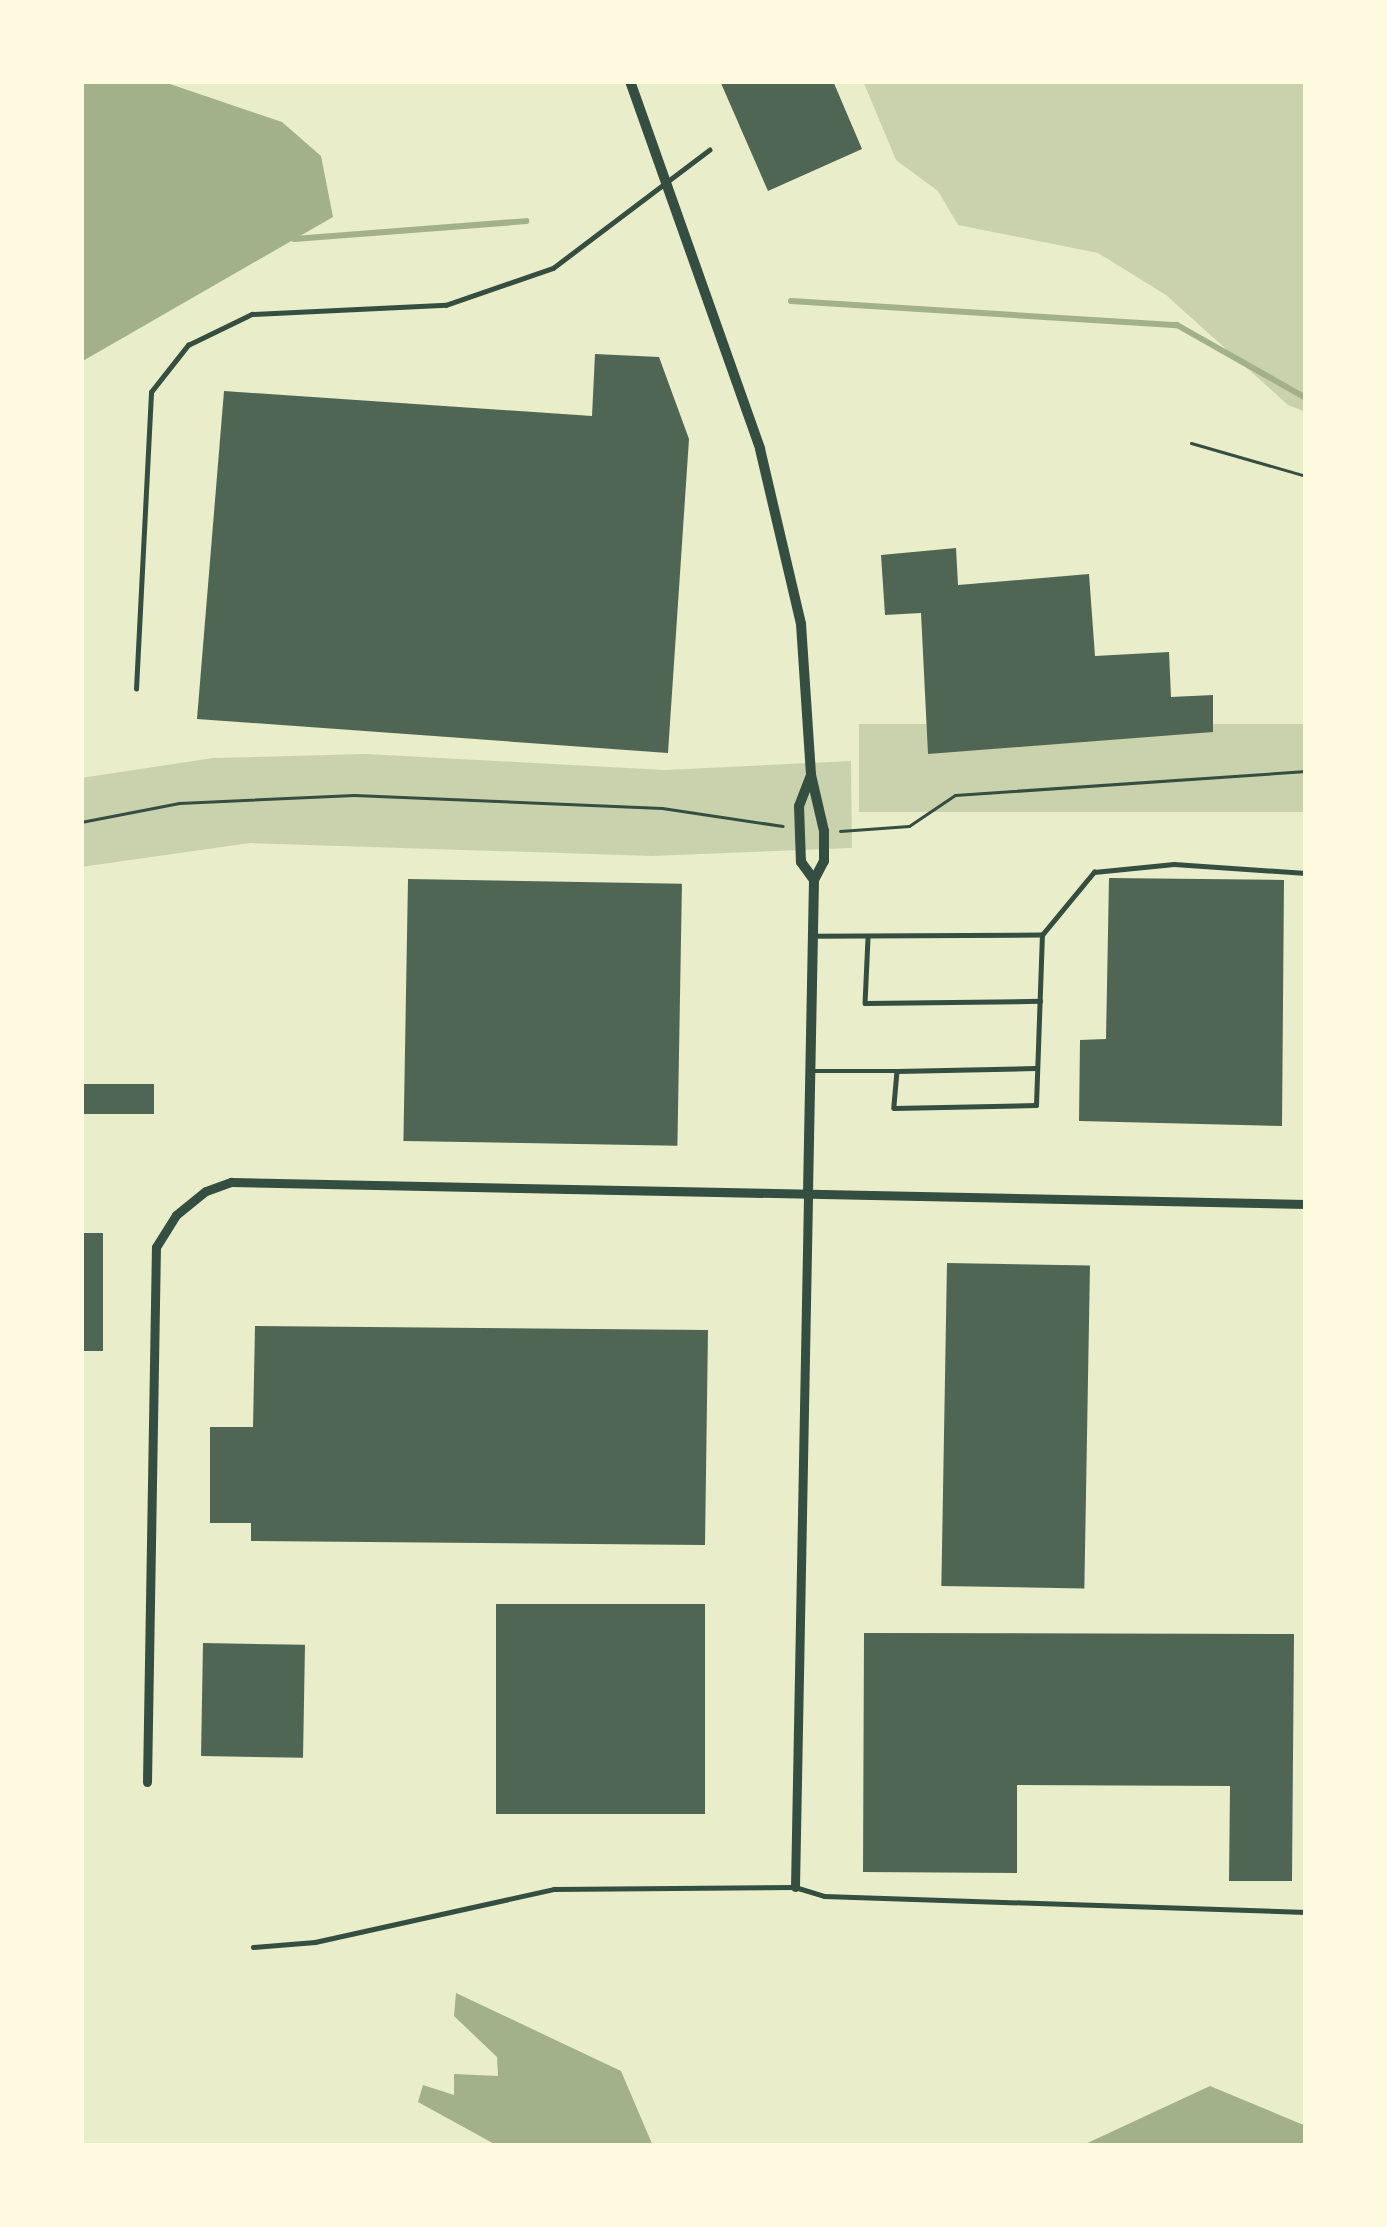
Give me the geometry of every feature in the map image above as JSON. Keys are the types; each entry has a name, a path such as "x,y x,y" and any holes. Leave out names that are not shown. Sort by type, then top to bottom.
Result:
{"street":[{"path":"630,81 784,536 802,624 811,775 824,831 824,861 814,880 795,1887"},
{"path":"811,775 800,832 801,862 814,880"},
{"path":"147,1782 156,1247 183,1207 231,1182 1306,1204"}],"lane":[{"path":"136,689 151,392 188,344 252,314 446,305 553,268 665,178 709,150"},
{"path":"897,1071 894,1108 1036,1105 1042,935 1094,872 1174,864 1306,873"},
{"path":"813,936 1042,935"},
{"path":"868,936 865,1003 1040,1001"},
{"path":"810,1071 1037,1068"},
{"path":"253,1946 315,1942 554,1889 795,1887 824,1896 1306,1912"}],"path":[{"path":"1191,442 1306,476"},
{"path":"824,831 909,826 955,795 1306,771"},
{"path":"81,822 179,803 354,795 662,808 748,816 800,832"}],"shaded area":[{"path":"161,81 282,122 321,156 333,217 81,362 81,82"},
{"path":"863,81 1306,81 1306,412 1288,405 1166,295 1098,253 958,225 938,191 896,160"},
{"path":"859,724 1306,724 1306,812 859,812"},
{"path":"366,754 665,770 851,761 852,848 652,856 250,843 81,867 81,778 213,758"},
{"path":"456,1993 621,2071 653,2146 498,2146 418,2102 423,2085 454,2095 454,2074 498,2076 497,2057 454,2016"},
{"path":"1210,2086 1306,2126 1306,2146 1081,2146"}],"building":[{"path":"720,81 833,81 862,149 768,191"},
{"path":"595,354 659,357 689,439 668,753 197,719 224,391 592,416"},
{"path":"956,548 958,585 1089,574 1095,656 1169,652 1171,697 1213,695 1213,732 928,754 921,613 885,615 881,555"},
{"path":"1109,878 1284,880 1282,1126 1079,1121 1080,1040 1106,1039"},
{"path":"408,879 682,884 677,1146 403,1141"},
{"path":"81,1084 154,1084 154,1114 81,1114"},
{"path":"81,1233 103,1233 103,1351 81,1351"},
{"path":"947,1263 1090,1265 1084,1588 941,1586"},
{"path":"255,1326 708,1330 705,1545 251,1541 251,1523 210,1523 210,1427 253,1427"},
{"path":"496,1604 705,1604 705,1814 496,1814"},
{"path":"864,1633 1294,1634 1292,1881 1229,1881 1230,1786 1017,1785 1017,1873 863,1872"},
{"path":"203,1643 305,1645 303,1758 201,1756"}],"waterway":[{"path":"294,239 526,221"},
{"path":"791,301 1177,325 1306,398"}]}
